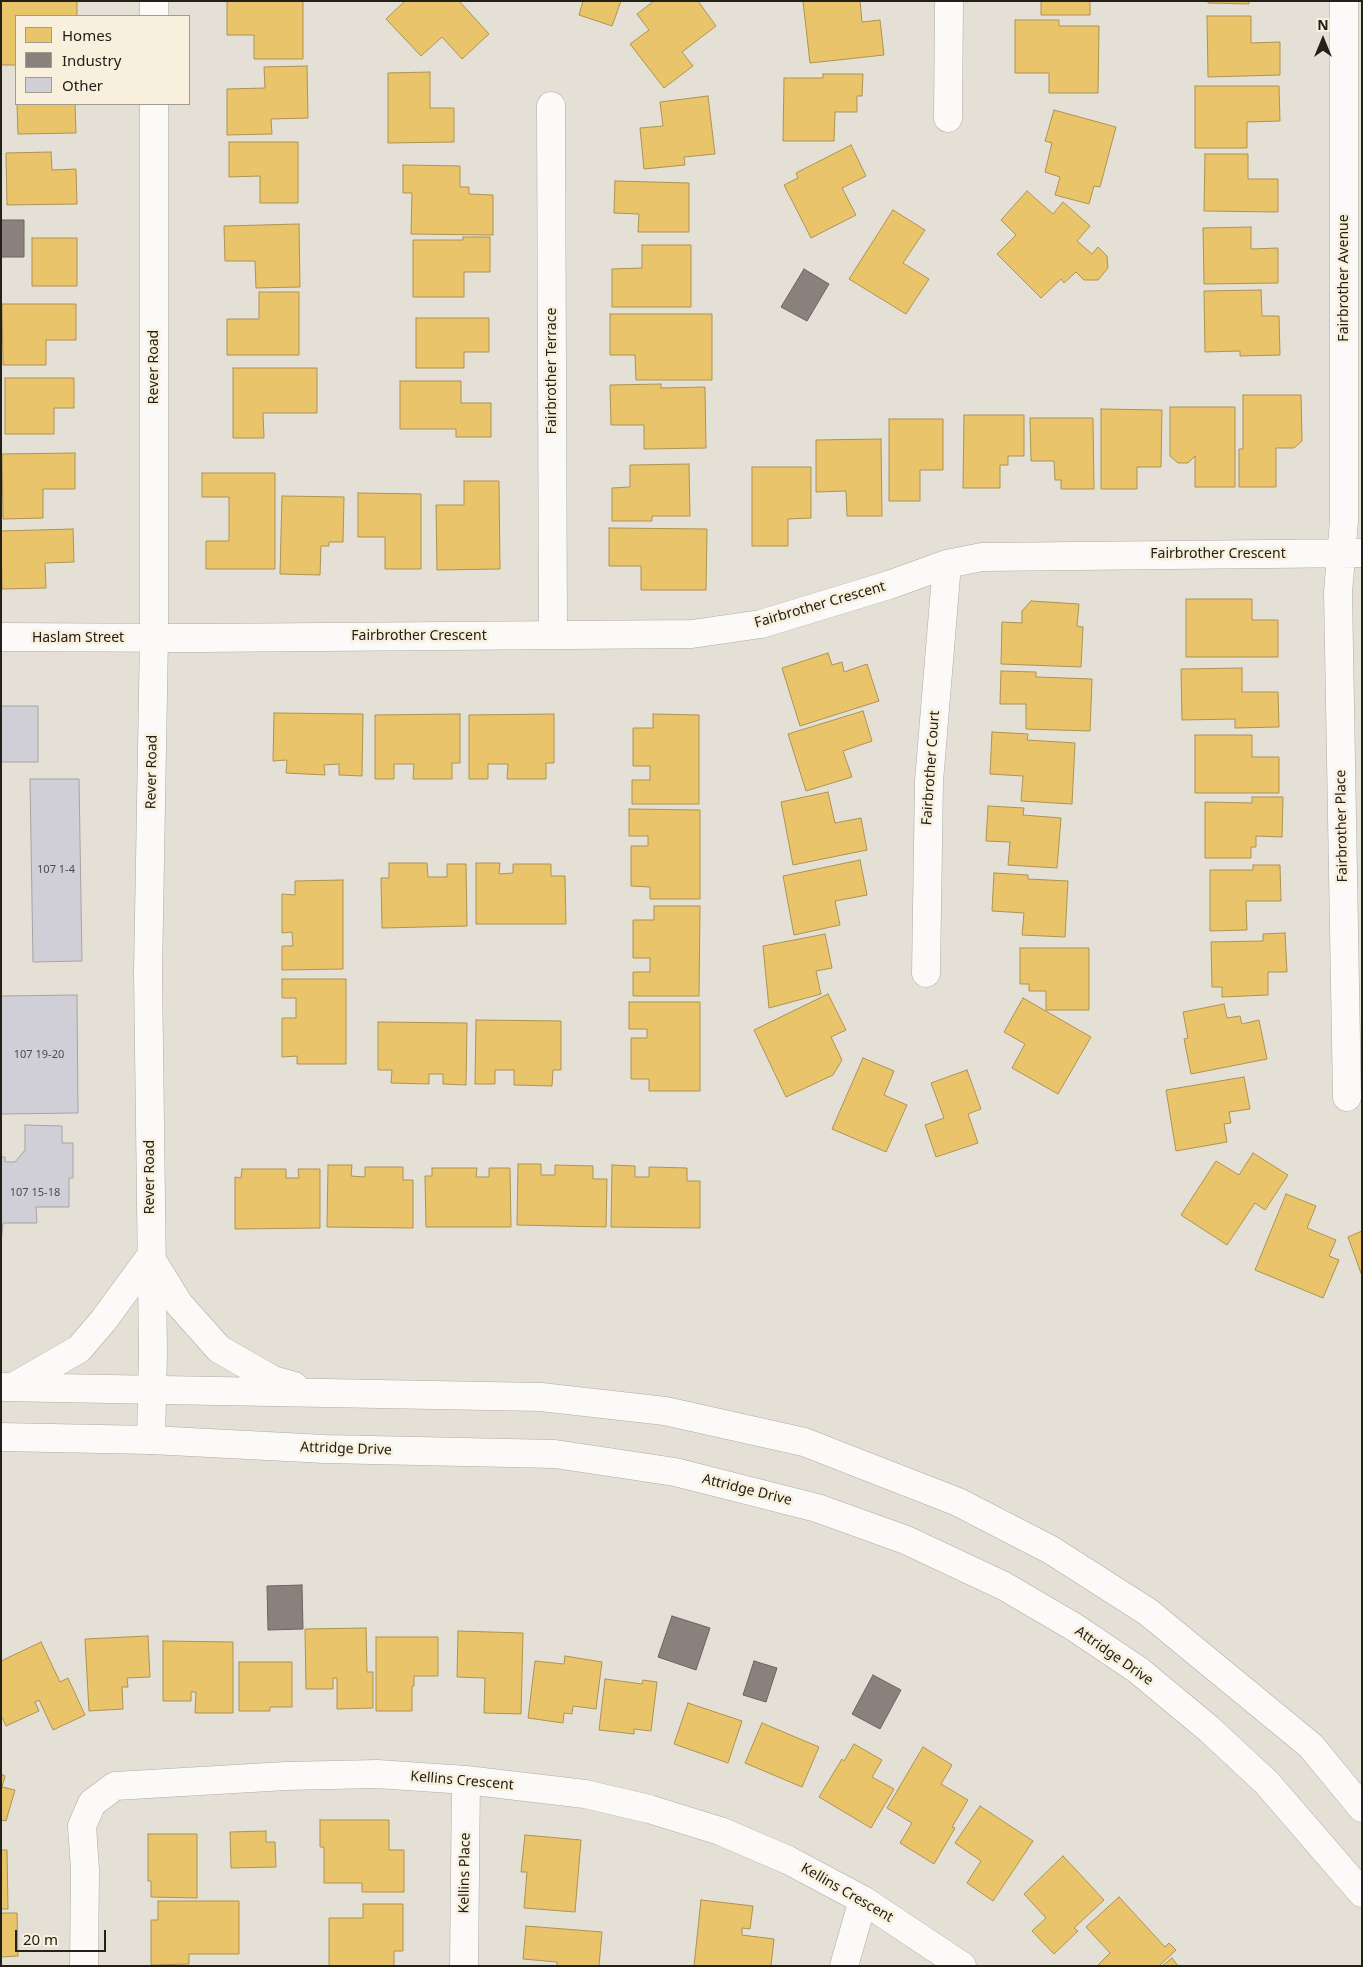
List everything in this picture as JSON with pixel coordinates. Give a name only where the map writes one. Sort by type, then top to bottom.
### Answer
[{"type":"street","points":[[154,1],[154,15]]},
{"type":"street","points":[[948,1],[948,118]]},
{"type":"street","name":"Fairbrother Avenue","points":[[1344,1],[1344,521],[1351,554]]},
{"type":"street","name":"Rever Road","points":[[151,1440],[148,972],[154,638],[154,105]]},
{"type":"street","name":"Fairbrother Terrace","points":[[551,106],[553,635]]},
{"type":"street","name":"Fairbrother Crescent","points":[[154,638],[692,634],[761,624],[889,585],[947,564],[982,557],[1351,554]]},
{"type":"street","name":"Fairbrother Place","points":[[1347,1097],[1338,592],[1351,554]]},
{"type":"street","name":"Fairbrother Court","points":[[926,973],[929,781],[947,564]]},
{"type":"street","name":"Haslam Street","points":[[1,637],[154,638]]},
{"type":"street","points":[[7,1387],[79,1349],[103,1321],[150,1257],[179,1304],[219,1349],[273,1380],[313,1391]]},
{"type":"street","points":[[7,1387],[152,1391],[313,1391],[541,1397],[665,1411],[804,1442],[958,1502],[1051,1550],[1148,1612],[1311,1746],[1362,1808]]},
{"type":"street","name":"Attridge Drive","points":[[1,1437],[151,1440],[325,1449],[555,1454],[675,1472],[817,1508],[906,1540],[1004,1586],[1074,1627],[1138,1670],[1209,1729],[1267,1783],[1362,1893]]},
{"type":"street","name":"Kellins Crescent","points":[[84,1966],[85,1870],[82,1826],[92,1803],[115,1786],[286,1776],[377,1774],[466,1780],[585,1794],[649,1809],[720,1831],[771,1853],[863,1900],[962,1966]]},
{"type":"street","name":"Kellins Place","points":[[464,1966],[466,1780]]},
{"type":"street","points":[[844,1966],[863,1900]]},
{"type":"building: Homes","points":[[1,1],[77,1],[77,15],[15,15],[15,65],[1,65]]},
{"type":"building: Homes","points":[[227,1],[303,1],[303,59],[254,59],[254,35],[227,35]]},
{"type":"building: Homes","points":[[405,1],[459,1],[489,34],[462,59],[442,37],[421,56],[386,19]]},
{"type":"building: Homes","points":[[583,1],[621,1],[612,26],[579,15]]},
{"type":"building: Homes","points":[[654,1],[698,1],[716,26],[682,52],[693,66],[664,88],[630,44],[649,30],[637,14]]},
{"type":"building: Homes","points":[[803,1],[860,1],[862,22],[880,20],[884,55],[810,63]]},
{"type":"building: Homes","points":[[1041,1],[1090,1],[1090,15],[1041,15]]},
{"type":"building: Homes","points":[[1208,1],[1249,1],[1249,4],[1208,3]]},
{"type":"building: Homes","points":[[1207,16],[1251,16],[1251,43],[1280,42],[1280,75],[1208,77]]},
{"type":"building: Homes","points":[[1015,20],[1059,20],[1059,26],[1099,26],[1098,93],[1049,93],[1049,73],[1015,73]]},
{"type":"building: Homes","points":[[307,66],[308,118],[271,119],[272,134],[227,135],[227,89],[265,88],[264,67]]},
{"type":"building: Homes","points":[[430,72],[430,108],[454,108],[454,142],[388,143],[388,73]]},
{"type":"building: Homes","points":[[823,74],[863,74],[862,96],[857,96],[857,112],[835,112],[834,141],[783,141],[784,78],[823,78]]},
{"type":"building: Homes","points":[[1195,86],[1279,86],[1280,121],[1247,122],[1247,148],[1195,148]]},
{"type":"building: Homes","points":[[708,96],[715,154],[684,157],[685,165],[644,169],[640,128],[663,126],[660,102]]},
{"type":"building: Homes","points":[[17,105],[75,105],[76,133],[18,134]]},
{"type":"building: Homes","points":[[1054,110],[1116,127],[1100,187],[1094,186],[1089,204],[1055,195],[1060,177],[1045,172],[1052,143],[1045,141]]},
{"type":"building: Homes","points":[[229,142],[298,142],[298,203],[260,203],[260,176],[229,177]]},
{"type":"building: Homes","points":[[851,145],[866,176],[842,188],[856,215],[811,238],[784,185],[798,178],[796,173]]},
{"type":"building: Homes","points":[[51,152],[52,170],[76,169],[77,204],[7,205],[6,153]]},
{"type":"building: Homes","points":[[1205,154],[1248,154],[1248,179],[1278,179],[1278,212],[1204,211]]},
{"type":"building: Homes","points":[[403,165],[460,166],[460,187],[469,187],[469,194],[493,195],[493,235],[411,234],[412,193],[403,193]]},
{"type":"building: Homes","points":[[615,181],[689,183],[689,232],[638,232],[639,214],[614,213]]},
{"type":"building: Homes","points":[[1027,191],[1053,214],[1063,202],[1090,226],[1077,241],[1092,254],[1098,247],[1107,256],[1108,268],[1098,280],[1084,280],[1076,272],[1064,283],[1061,279],[1041,298],[997,254],[1016,235],[1001,220]]},
{"type":"building: Homes","points":[[893,210],[925,230],[903,263],[929,279],[906,314],[849,279]]},
{"type":"building: Homes","points":[[299,224],[300,287],[256,288],[255,261],[225,261],[224,226]]},
{"type":"building: Homes","points":[[1251,227],[1251,249],[1278,248],[1278,283],[1204,284],[1203,228]]},
{"type":"building: Homes","points":[[463,237],[490,237],[490,272],[464,272],[464,297],[413,297],[413,240],[463,240]]},
{"type":"building: Homes","points":[[32,238],[77,238],[77,286],[32,286]]},
{"type":"building: Homes","points":[[642,245],[691,245],[691,307],[612,307],[612,269],[642,268]]},
{"type":"building: Homes","points":[[1261,290],[1262,316],[1279,316],[1280,355],[1240,356],[1240,351],[1205,352],[1204,291]]},
{"type":"building: Homes","points":[[259,292],[299,292],[299,355],[227,355],[227,319],[259,319]]},
{"type":"building: Homes","points":[[2,304],[76,304],[76,340],[46,340],[46,365],[3,365]]},
{"type":"building: Homes","points":[[610,314],[712,314],[712,380],[636,380],[635,355],[610,355]]},
{"type":"building: Homes","points":[[416,318],[489,318],[489,352],[464,352],[464,368],[416,368]]},
{"type":"building: Homes","points":[[233,368],[317,368],[317,413],[263,413],[264,438],[233,438]]},
{"type":"building: Homes","points":[[5,378],[74,378],[74,408],[54,408],[54,434],[5,434]]},
{"type":"building: Homes","points":[[400,381],[461,381],[461,403],[491,403],[491,437],[456,437],[456,429],[400,429]]},
{"type":"building: Homes","points":[[661,384],[661,388],[705,387],[706,448],[644,449],[644,425],[611,425],[610,385]]},
{"type":"building: Homes","points":[[1243,395],[1301,395],[1302,441],[1294,448],[1276,448],[1276,487],[1239,487],[1239,449],[1243,449]]},
{"type":"building: Homes","points":[[1170,407],[1235,407],[1235,487],[1195,487],[1195,456],[1188,463],[1178,463],[1170,456]]},
{"type":"building: Homes","points":[[1101,409],[1162,410],[1161,467],[1137,467],[1137,489],[1101,489]]},
{"type":"building: Homes","points":[[964,415],[1024,415],[1024,456],[1008,456],[1008,465],[1000,465],[1000,488],[963,488]]},
{"type":"building: Homes","points":[[1030,418],[1093,418],[1094,489],[1061,489],[1061,480],[1055,480],[1054,461],[1031,461]]},
{"type":"building: Homes","points":[[889,419],[943,419],[943,470],[920,470],[920,501],[889,501]]},
{"type":"building: Homes","points":[[881,439],[882,516],[847,516],[846,491],[816,492],[816,440]]},
{"type":"building: Homes","points":[[75,453],[75,489],[43,489],[43,518],[3,519],[2,454]]},
{"type":"building: Homes","points":[[689,464],[690,516],[652,516],[652,521],[612,521],[612,488],[630,487],[630,465]]},
{"type":"building: Homes","points":[[752,467],[811,467],[811,518],[788,519],[788,546],[752,546]]},
{"type":"building: Homes","points":[[202,473],[275,473],[275,569],[206,569],[206,541],[229,541],[229,497],[202,497]]},
{"type":"building: Homes","points":[[464,481],[499,481],[500,569],[437,570],[436,505],[464,505]]},
{"type":"building: Homes","points":[[358,493],[421,494],[421,569],[385,569],[385,537],[358,537]]},
{"type":"building: Homes","points":[[282,496],[344,497],[343,542],[329,542],[329,546],[321,546],[320,575],[280,574]]},
{"type":"building: Homes","points":[[609,528],[707,529],[706,590],[641,590],[641,566],[609,566]]},
{"type":"building: Homes","points":[[73,529],[74,562],[45,563],[46,588],[2,589],[1,531]]},
{"type":"building: Homes","points":[[1186,599],[1252,599],[1252,620],[1278,620],[1278,657],[1186,657]]},
{"type":"building: Homes","points":[[1031,601],[1079,604],[1077,626],[1083,627],[1081,667],[1001,664],[1002,622],[1022,623],[1022,611]]},
{"type":"building: Homes","points":[[828,653],[832,665],[842,662],[844,672],[867,664],[879,701],[800,726],[782,668]]},
{"type":"building: Homes","points":[[1242,668],[1242,692],[1278,692],[1279,727],[1235,728],[1235,719],[1182,720],[1181,669]]},
{"type":"building: Homes","points":[[1001,671],[1036,672],[1036,677],[1092,679],[1090,731],[1026,729],[1026,704],[1000,704]]},
{"type":"building: Homes","points":[[863,711],[872,741],[843,751],[852,777],[806,791],[788,734]]},
{"type":"building: Homes","points":[[274,713],[363,714],[362,776],[339,775],[339,764],[324,765],[325,775],[286,773],[287,760],[273,761]]},
{"type":"building: Homes","points":[[460,714],[460,763],[452,763],[452,779],[413,779],[414,764],[394,764],[394,779],[375,779],[375,715]]},
{"type":"building: Homes","points":[[554,714],[554,763],[546,763],[546,779],[507,779],[508,764],[488,764],[488,779],[469,779],[469,715]]},
{"type":"building: Homes","points":[[653,714],[699,715],[699,804],[632,804],[632,780],[650,780],[650,766],[633,766],[633,728],[653,728]]},
{"type":"building: Homes","points":[[992,732],[1028,734],[1027,740],[1075,743],[1072,804],[1021,801],[1023,776],[990,774]]},
{"type":"building: Homes","points":[[1195,735],[1252,735],[1252,757],[1279,757],[1279,793],[1195,793]]},
{"type":"building: Homes","points":[[828,792],[835,823],[861,818],[867,850],[793,865],[781,802]]},
{"type":"building: Homes","points":[[1252,797],[1283,797],[1282,837],[1256,836],[1256,847],[1251,847],[1251,858],[1205,858],[1205,802],[1252,803]]},
{"type":"building: Homes","points":[[988,806],[1024,808],[1023,815],[1061,818],[1057,868],[1008,865],[1010,842],[986,841]]},
{"type":"building: Homes","points":[[629,809],[700,810],[700,899],[650,899],[650,887],[631,886],[631,846],[648,846],[648,836],[629,836]]},
{"type":"building: Homes","points":[[860,860],[867,895],[835,901],[840,925],[794,935],[783,876]]},
{"type":"building: Homes","points":[[389,863],[427,863],[428,877],[447,877],[447,864],[466,864],[467,926],[382,928],[381,878],[389,878]]},
{"type":"building: Homes","points":[[476,863],[500,863],[499,874],[513,873],[513,864],[551,864],[551,876],[565,876],[566,924],[476,924]]},
{"type":"building: Homes","points":[[1253,865],[1280,865],[1281,901],[1246,901],[1247,930],[1210,931],[1210,870],[1253,870]]},
{"type":"building: Homes","points":[[994,873],[1028,875],[1028,879],[1068,881],[1065,937],[1022,935],[1024,913],[992,911]]},
{"type":"building: Homes","points":[[343,880],[343,969],[282,970],[282,946],[293,946],[292,932],[282,933],[282,894],[295,895],[295,881]]},
{"type":"building: Homes","points":[[654,906],[700,906],[699,996],[633,996],[633,972],[650,972],[650,958],[633,958],[633,920],[654,920]]},
{"type":"building: Homes","points":[[1285,933],[1287,972],[1268,972],[1268,995],[1222,997],[1222,987],[1212,987],[1211,942],[1263,941],[1263,934]]},
{"type":"building: Homes","points":[[825,934],[832,968],[816,971],[821,994],[769,1008],[763,946]]},
{"type":"building: Homes","points":[[1020,948],[1089,948],[1089,1010],[1046,1010],[1046,991],[1029,991],[1029,984],[1020,984]]},
{"type":"building: Homes","points":[[282,979],[346,979],[346,1064],[297,1064],[297,1056],[282,1057],[282,1018],[296,1018],[296,998],[282,998]]},
{"type":"building: Homes","points":[[828,994],[846,1030],[831,1037],[842,1060],[833,1075],[786,1097],[754,1030]]},
{"type":"building: Homes","points":[[1023,998],[1091,1037],[1058,1094],[1012,1068],[1025,1044],[1004,1032]]},
{"type":"building: Homes","points":[[629,1002],[700,1002],[700,1091],[649,1091],[649,1079],[631,1079],[631,1038],[647,1038],[647,1029],[629,1029]]},
{"type":"building: Homes","points":[[1224,1004],[1227,1018],[1240,1016],[1242,1024],[1259,1020],[1267,1059],[1191,1074],[1184,1039],[1188,1038],[1183,1012]]},
{"type":"building: Homes","points":[[476,1020],[561,1021],[561,1070],[553,1070],[552,1086],[514,1085],[514,1070],[495,1070],[495,1084],[475,1084]]},
{"type":"building: Homes","points":[[378,1022],[467,1023],[466,1085],[443,1084],[443,1074],[429,1074],[429,1084],[391,1083],[392,1070],[378,1070]]},
{"type":"building: Homes","points":[[863,1058],[894,1071],[884,1095],[907,1105],[886,1152],[832,1129]]},
{"type":"building: Homes","points":[[967,1070],[981,1109],[968,1114],[978,1143],[936,1157],[925,1125],[944,1118],[931,1083]]},
{"type":"building: Homes","points":[[1244,1077],[1250,1109],[1229,1112],[1231,1123],[1224,1124],[1227,1142],[1176,1151],[1166,1090]]},
{"type":"building: Homes","points":[[1253,1153],[1288,1175],[1265,1210],[1255,1203],[1227,1245],[1181,1215],[1216,1161],[1239,1175]]},
{"type":"building: Homes","points":[[518,1164],[541,1164],[541,1175],[555,1175],[555,1165],[593,1166],[593,1179],[607,1179],[606,1227],[517,1225]]},
{"type":"building: Homes","points":[[328,1165],[352,1165],[351,1176],[365,1177],[365,1167],[403,1167],[403,1180],[413,1180],[413,1228],[327,1227]]},
{"type":"building: Homes","points":[[612,1165],[635,1166],[635,1177],[649,1177],[649,1167],[687,1168],[687,1181],[700,1181],[700,1228],[611,1227]]},
{"type":"building: Homes","points":[[432,1168],[477,1168],[476,1177],[489,1177],[489,1168],[510,1168],[511,1227],[426,1227],[425,1176],[432,1176]]},
{"type":"building: Homes","points":[[242,1169],[286,1169],[286,1178],[299,1178],[298,1169],[320,1169],[320,1228],[235,1229],[235,1177],[241,1178]]},
{"type":"building: Homes","points":[[1286,1194],[1316,1206],[1307,1228],[1336,1240],[1329,1256],[1339,1260],[1323,1298],[1255,1270]]},
{"type":"building: Homes","points":[[1362,1231],[1362,1276],[1348,1237]]},
{"type":"building: Homes","points":[[366,1628],[367,1672],[373,1672],[373,1708],[337,1709],[337,1678],[333,1678],[333,1689],[306,1689],[305,1629]]},
{"type":"building: Homes","points":[[458,1631],[523,1633],[521,1714],[484,1713],[485,1678],[457,1677]]},
{"type":"building: Homes","points":[[148,1636],[150,1677],[127,1678],[128,1687],[122,1687],[123,1709],[89,1711],[85,1639]]},
{"type":"building: Homes","points":[[376,1637],[438,1637],[438,1676],[414,1676],[412,1711],[376,1711]]},
{"type":"building: Homes","points":[[163,1641],[233,1642],[233,1713],[195,1713],[196,1692],[191,1692],[191,1701],[163,1701]]},
{"type":"building: Homes","points":[[41,1642],[60,1682],[68,1678],[85,1715],[53,1730],[39,1700],[35,1702],[39,1711],[6,1726],[1,1715],[1,1661]]},
{"type":"building: Homes","points":[[565,1656],[602,1662],[596,1709],[573,1706],[572,1714],[564,1713],[563,1723],[528,1718],[535,1661],[564,1664]]},
{"type":"building: Homes","points":[[239,1662],[292,1662],[292,1707],[270,1707],[270,1711],[239,1711]]},
{"type":"building: Homes","points":[[605,1679],[642,1684],[643,1680],[657,1682],[651,1731],[634,1729],[634,1734],[599,1730]]},
{"type":"building: Homes","points":[[688,1703],[742,1721],[728,1763],[674,1744]]},
{"type":"building: Homes","points":[[762,1723],[819,1747],[802,1787],[745,1763]]},
{"type":"building: Homes","points":[[854,1744],[882,1760],[872,1777],[894,1789],[871,1828],[819,1797],[842,1759],[844,1761]]},
{"type":"building: Homes","points":[[923,1747],[952,1765],[941,1784],[968,1800],[952,1827],[955,1828],[934,1864],[900,1843],[912,1823],[887,1808]]},
{"type":"building: Homes","points":[[1,1774],[5,1776],[2,1787],[15,1790],[6,1821],[1,1820]]},
{"type":"building: Homes","points":[[980,1806],[1033,1841],[993,1901],[967,1883],[981,1861],[955,1843]]},
{"type":"building: Homes","points":[[320,1820],[389,1820],[389,1850],[404,1850],[404,1892],[362,1892],[362,1883],[324,1883],[324,1847],[320,1847]]},
{"type":"building: Homes","points":[[266,1831],[266,1842],[275,1842],[276,1867],[231,1868],[230,1832]]},
{"type":"building: Homes","points":[[148,1834],[197,1834],[197,1898],[151,1897],[151,1881],[148,1881]]},
{"type":"building: Homes","points":[[525,1835],[581,1840],[575,1912],[524,1908],[527,1872],[521,1872]]},
{"type":"building: Homes","points":[[1,1850],[7,1850],[8,1909],[1,1909]]},
{"type":"building: Homes","points":[[1063,1856],[1104,1900],[1074,1928],[1078,1931],[1054,1954],[1032,1931],[1046,1918],[1024,1894]]},
{"type":"building: Homes","points":[[1119,1897],[1165,1947],[1169,1943],[1176,1950],[1159,1966],[1097,1966],[1110,1953],[1086,1927]]},
{"type":"building: Homes","points":[[701,1900],[753,1906],[750,1929],[742,1928],[742,1935],[774,1939],[771,1966],[694,1966]]},
{"type":"building: Homes","points":[[158,1901],[239,1901],[239,1954],[189,1954],[189,1964],[151,1965],[151,1920],[158,1920]]},
{"type":"building: Homes","points":[[363,1904],[403,1904],[403,1951],[394,1951],[394,1966],[329,1966],[329,1918],[363,1918]]},
{"type":"building: Homes","points":[[1,1913],[17,1913],[18,1956],[1,1957]]},
{"type":"building: Homes","points":[[526,1926],[602,1932],[599,1966],[557,1966],[557,1962],[523,1959]]},
{"type":"building: Homes","points":[[1172,1958],[1178,1966],[1162,1966]]},
{"type":"building: Industry","points":[[1,220],[24,220],[24,257],[1,257]]},
{"type":"building: Industry","points":[[804,269],[829,284],[807,321],[781,307]]},
{"type":"building: Industry","points":[[302,1585],[303,1629],[268,1630],[267,1586]]},
{"type":"building: Industry","points":[[672,1616],[710,1628],[696,1670],[658,1657]]},
{"type":"building: Industry","points":[[754,1661],[777,1668],[766,1702],[743,1695]]},
{"type":"building: Industry","points":[[873,1675],[901,1690],[880,1729],[852,1714]]},
{"type":"building: Other","points":[[1,706],[38,706],[38,762],[1,762]]},
{"type":"building: Other","points":[[30,779],[79,779],[82,961],[33,962]]},
{"type":"building: Other","points":[[77,995],[78,1113],[1,1114],[1,996]]},
{"type":"building: Other","points":[[25,1125],[62,1126],[62,1143],[73,1143],[73,1178],[69,1178],[69,1207],[36,1207],[37,1223],[3,1223],[1,1244],[1,1157],[5,1157],[5,1162],[15,1162],[25,1150]]}]
